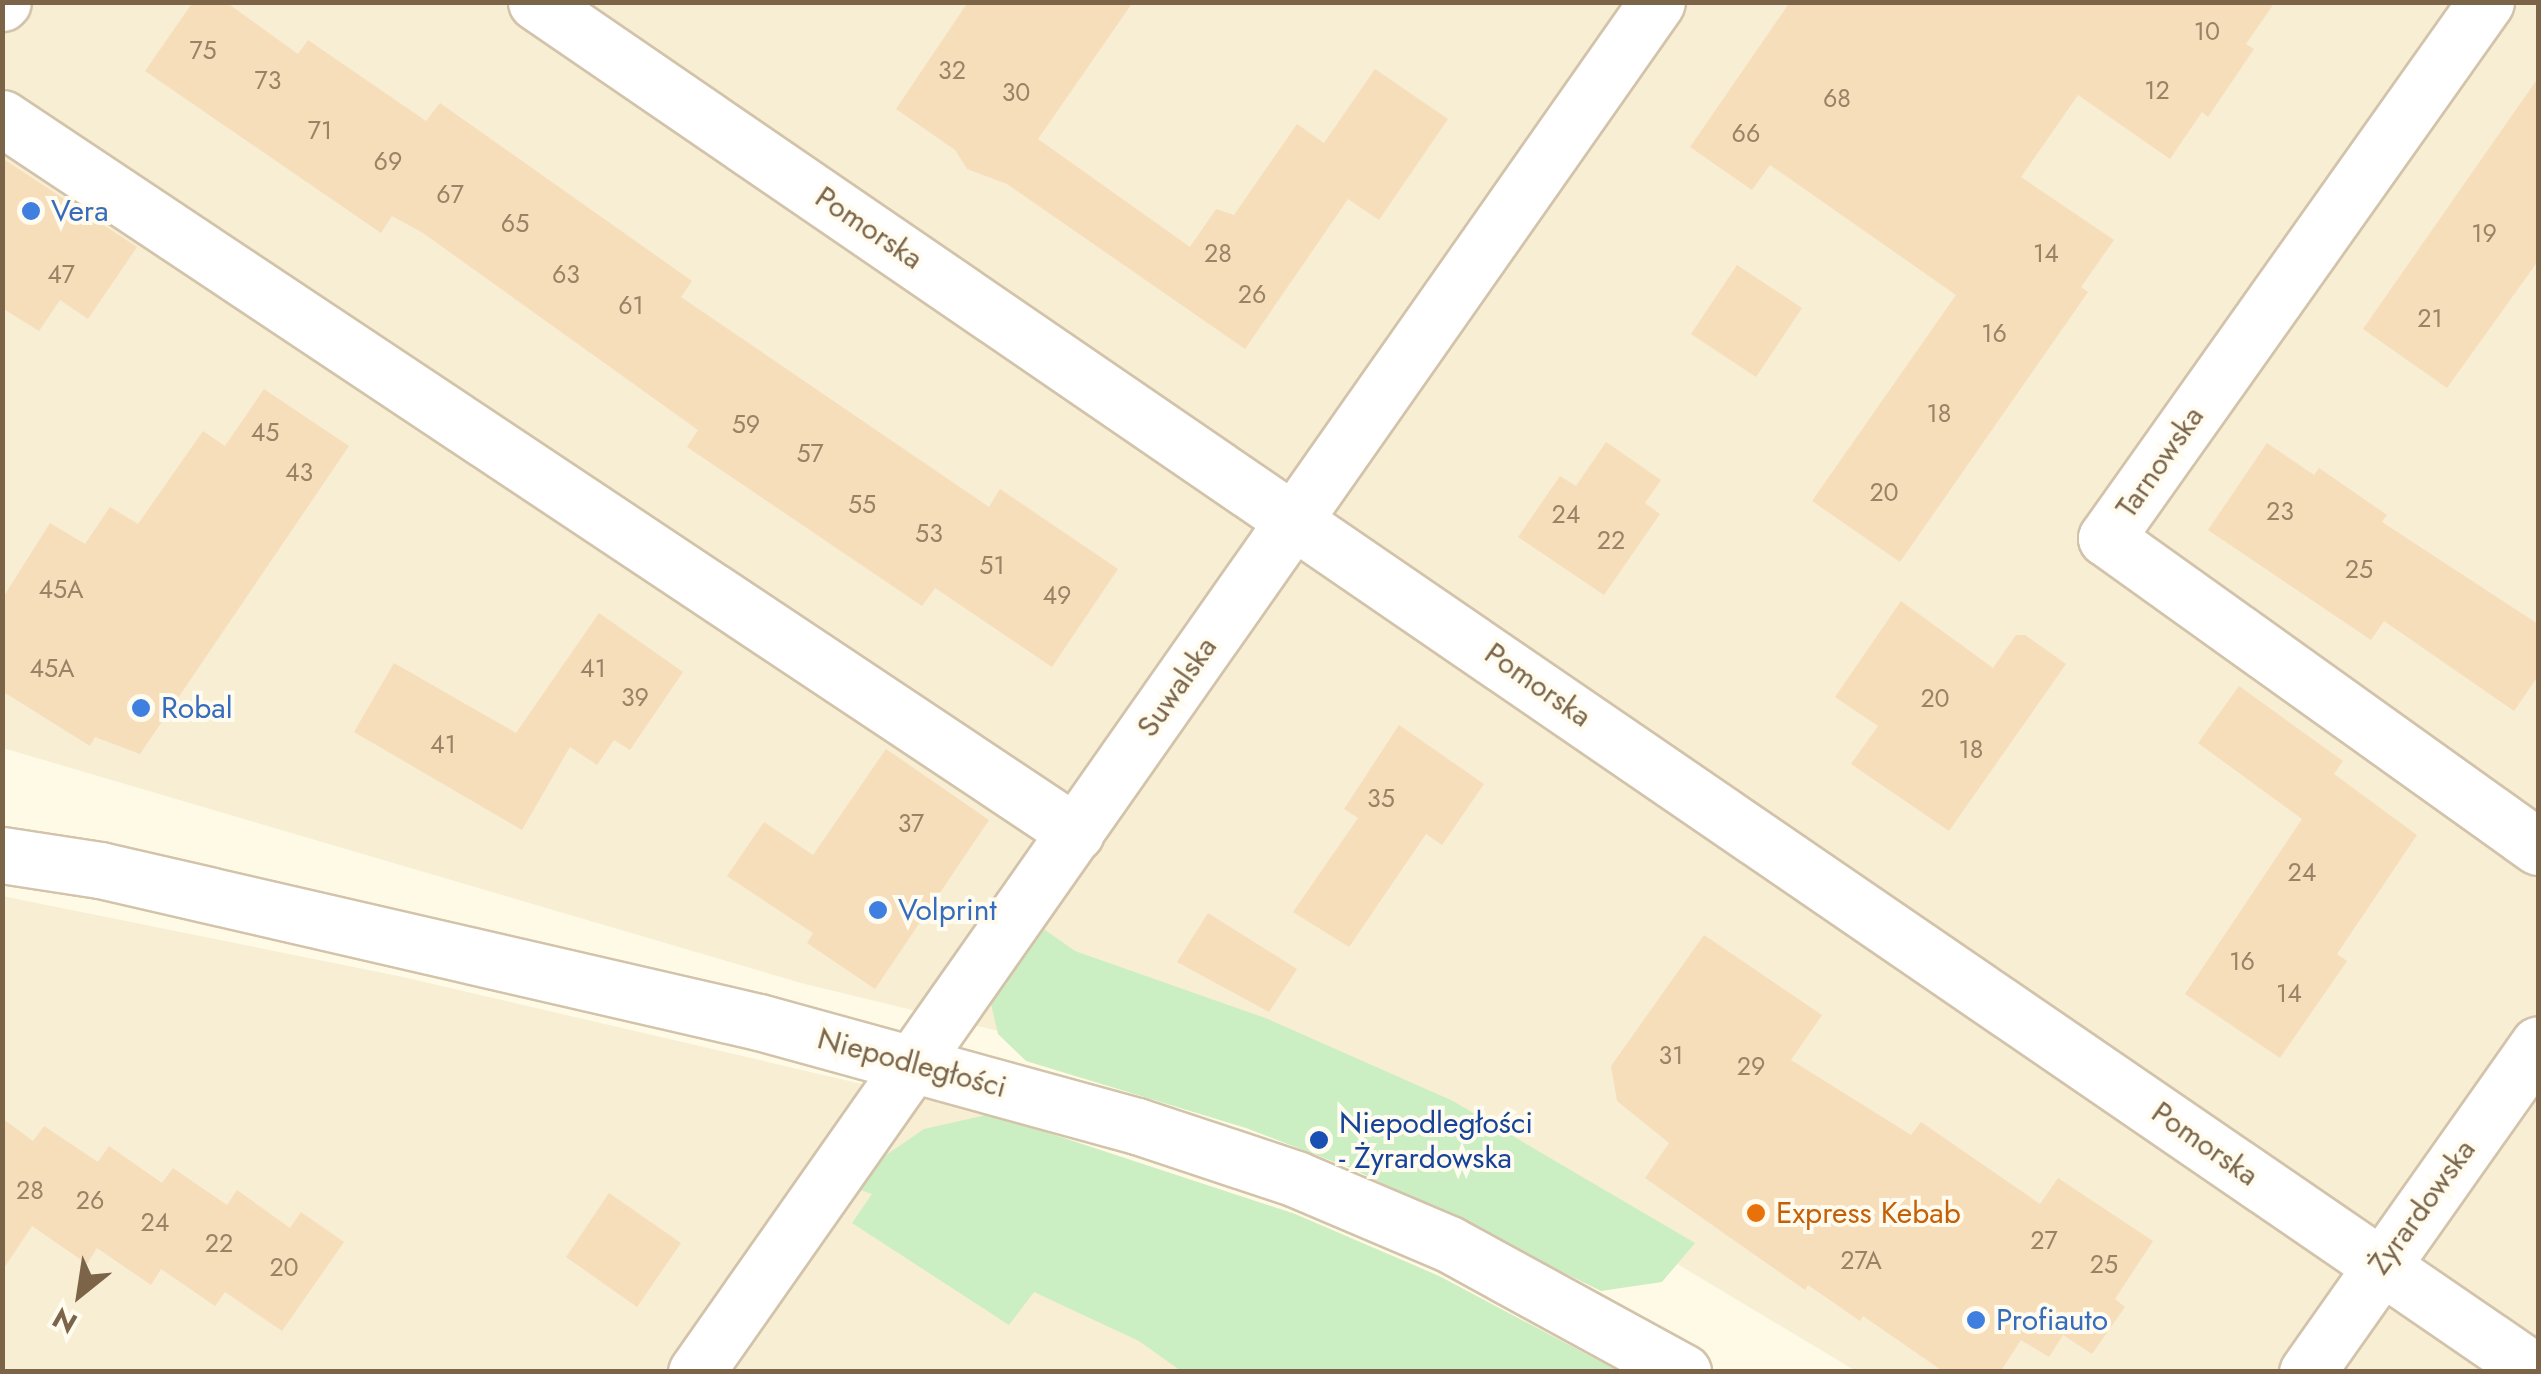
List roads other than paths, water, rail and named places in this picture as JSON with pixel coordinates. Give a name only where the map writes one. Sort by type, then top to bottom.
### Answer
[{"type":"street","name":"Pomorska","points":[[536,2],[1295,518],[2536,1372]]},
{"type":"street","name":"Suwalska","points":[[696,1372],[1657,2]]},
{"type":"street","name":"Tarnowska","points":[[2486,2],[2106,538],[2538,847]]},
{"type":"street","points":[[2,118],[1076,834]]},
{"type":"street","name":"Niepodległości","points":[[2,836],[100,870]]},
{"type":"street","name":"Niepodległości","points":[[2,855],[100,870],[915,1063],[1296,1178],[1449,1244],[1683,1372]]},
{"type":"street","name":"Żyrardowska","points":[[2307,1372],[2538,1044]]},
{"type":"place","name":"Vera","points":[[31,211]]},
{"type":"place","name":"Robal","points":[[141,708]]},
{"type":"place","name":"Volprint","points":[[878,910]]},
{"type":"place","name":"Niepodległości - Żyrardowska","points":[[1319,1140]]},
{"type":"place","name":"Express Kebab","points":[[1756,1213]]},
{"type":"place","name":"Profiauto","points":[[1976,1320]]}]
